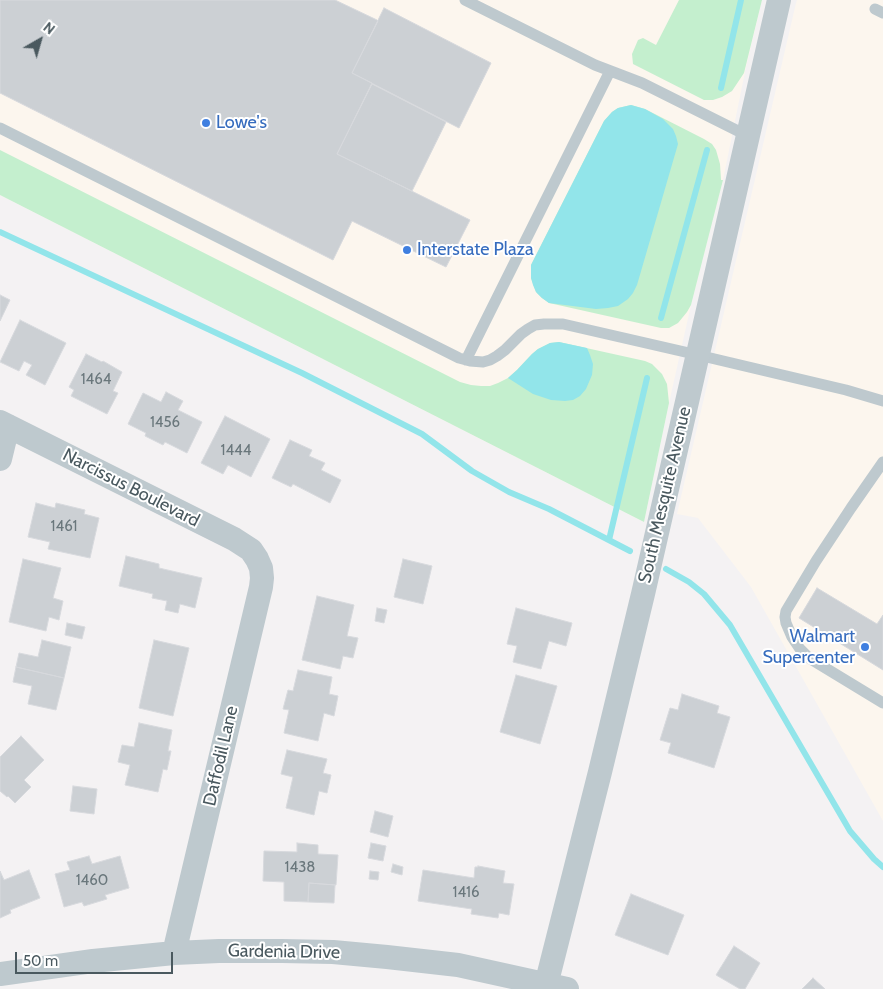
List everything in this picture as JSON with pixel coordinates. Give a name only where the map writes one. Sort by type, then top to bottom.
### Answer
[{"type":"street","name":"South Mesquite Avenue","points":[[553,987],[779,0]]},
{"type":"street","points":[[0,459],[4,424]]},
{"type":"street","name":"Narcissus Boulevard","points":[[4,424],[234,539],[251,550],[257,559]]},
{"type":"street","name":"Daffodil Lane","points":[[174,953],[261,588],[261,568],[257,559]]},
{"type":"street","name":"Gardenia Drive","points":[[0,974],[94,961],[174,953],[219,951],[333,952],[458,965],[553,987]]},
{"type":"lane","points":[[465,0],[595,65],[642,83],[748,136]]},
{"type":"lane","points":[[466,360],[610,71]]},
{"type":"lane","points":[[0,128],[459,358],[483,362],[497,356],[535,325],[563,324],[698,354],[846,390],[883,401]]},
{"type":"lane","points":[[883,462],[816,561],[786,611],[785,617],[792,637],[809,658],[883,702]]},
{"type":"shaded area","name":"Interstate Plaza","points":[[0,0],[762,0],[723,180],[691,305],[644,522],[0,195]]},
{"type":"shaded area","points":[[797,0],[883,0],[883,821],[751,587],[698,518],[677,514]]},
{"type":"green space","points":[[679,0],[762,0],[744,73],[732,91],[722,97],[704,100],[633,64],[632,54],[638,40],[643,38],[656,45]]},
{"type":"green space","points":[[631,105],[645,109],[712,144],[716,150],[720,164],[721,180],[723,180],[691,305],[678,323],[669,328],[661,328],[549,303],[536,292],[531,278],[531,265],[604,121],[618,108]]},
{"type":"green space","points":[[0,150],[460,382],[481,386],[490,386],[498,383],[508,378],[538,349],[550,343],[559,342],[652,364],[662,374],[667,384],[669,403],[644,522],[0,195]]},
{"type":"water","points":[[631,105],[645,109],[663,119],[673,129],[678,144],[637,285],[628,299],[618,306],[596,309],[549,303],[536,292],[531,278],[531,265],[604,121],[618,108]]},
{"type":"water","points":[[559,342],[587,348],[590,355],[593,364],[592,375],[586,389],[580,396],[573,400],[551,400],[533,394],[508,378],[538,349],[550,343]]},
{"type":"building","name":"Lowe's","points":[[0,0],[335,0],[377,20],[352,73],[372,83],[337,154],[470,220],[446,267],[352,221],[333,260],[0,93]]},
{"type":"building","points":[[384,8],[491,63],[459,128],[352,73]]},
{"type":"building","points":[[372,84],[446,122],[412,191],[337,154]]},
{"type":"building","points":[[0,295],[10,300],[0,321]]},
{"type":"building","points":[[20,320],[66,343],[45,385],[26,375],[32,365],[24,361],[19,371],[0,362]]},
{"type":"building","points":[[86,354],[122,372],[113,391],[118,393],[107,414],[71,396],[74,390],[69,387]]},
{"type":"building","points":[[166,392],[183,401],[178,410],[202,422],[187,453],[165,442],[163,445],[145,436],[146,433],[128,424],[143,393],[161,402]]},
{"type":"building","points":[[225,416],[270,439],[251,477],[228,465],[223,474],[201,463]]},
{"type":"building","points":[[290,440],[312,450],[309,456],[325,463],[321,470],[341,480],[330,503],[293,484],[291,487],[272,478]]},
{"type":"building","points":[[36,503],[55,508],[56,503],[85,510],[84,514],[99,518],[90,558],[48,549],[50,542],[28,537]]},
{"type":"building","points":[[126,556],[159,564],[159,568],[202,578],[195,608],[180,604],[178,613],[165,610],[167,601],[152,598],[153,594],[119,586]]},
{"type":"building","points":[[23,559],[61,568],[53,598],[63,601],[59,620],[49,617],[46,631],[9,622]]},
{"type":"building","points":[[403,559],[432,566],[423,604],[394,597]]},
{"type":"building","name":"Walmart Supercenter","points":[[817,588],[877,624],[883,615],[883,670],[799,618]]},
{"type":"building","points":[[317,596],[354,605],[347,636],[358,638],[353,658],[343,656],[340,669],[302,660]]},
{"type":"building","points":[[377,608],[387,610],[384,623],[375,621]]},
{"type":"building","points":[[516,608],[572,623],[566,646],[549,641],[541,669],[513,662],[517,646],[507,644]]},
{"type":"building","points":[[67,623],[85,627],[82,639],[65,635]]},
{"type":"building","points":[[42,640],[71,647],[64,678],[16,667],[19,653],[38,657]]},
{"type":"building","points":[[154,640],[189,648],[173,716],[139,708]]},
{"type":"building","points":[[16,667],[64,678],[56,710],[28,704],[32,686],[13,682]]},
{"type":"building","points":[[298,670],[332,677],[329,694],[338,696],[334,716],[324,713],[318,741],[284,733],[289,710],[283,709],[288,690],[293,691]]},
{"type":"building","points":[[516,675],[557,686],[540,744],[500,732]]},
{"type":"building","points":[[682,694],[719,706],[717,713],[730,717],[714,768],[668,753],[671,743],[660,740],[670,708],[678,710]]},
{"type":"building","points":[[139,723],[172,730],[168,751],[171,751],[167,770],[163,769],[158,792],[125,785],[130,765],[118,762],[122,745],[134,747]]},
{"type":"building","points":[[21,736],[44,760],[24,780],[31,787],[15,803],[0,791],[0,757]]},
{"type":"building","points":[[287,750],[327,759],[323,773],[331,775],[327,793],[319,791],[314,815],[286,808],[293,777],[281,774]]},
{"type":"building","points":[[73,786],[97,789],[94,814],[70,811]]},
{"type":"building","points":[[375,811],[393,816],[388,837],[370,832]]},
{"type":"building","points":[[297,843],[318,845],[318,854],[338,855],[336,885],[309,883],[308,902],[284,901],[284,882],[263,881],[264,851],[297,852]]},
{"type":"building","points":[[371,843],[386,846],[383,861],[368,858]]},
{"type":"building","points":[[89,856],[92,864],[120,856],[129,888],[105,895],[107,899],[84,906],[82,902],[64,907],[55,874],[70,870],[67,862]]},
{"type":"building","points":[[393,864],[403,867],[402,875],[391,872]]},
{"type":"building","points":[[475,867],[505,871],[503,883],[514,884],[509,915],[499,913],[498,918],[471,914],[472,909],[418,901],[423,870],[474,878]]},
{"type":"building","points":[[29,870],[40,898],[10,910],[11,913],[0,918],[0,871],[4,880]]},
{"type":"building","points":[[370,871],[379,872],[378,880],[369,879]]},
{"type":"building","points":[[309,883],[335,885],[334,903],[308,902]]},
{"type":"building","points":[[631,894],[684,915],[668,955],[615,935]]},
{"type":"building","points":[[734,946],[760,963],[745,989],[740,989],[716,975]]},
{"type":"building","points":[[813,978],[825,989],[802,989]]},
{"type":"waterway","points":[[721,88],[741,0]]},
{"type":"waterway","points":[[661,318],[707,150]]},
{"type":"waterway","points":[[0,232],[302,373],[422,434],[472,471],[509,492],[549,509],[630,551]]},
{"type":"waterway","points":[[609,540],[647,378]]},
{"type":"waterway","points":[[666,569],[689,582],[704,594],[730,625],[850,831],[883,867]]},
{"type":"place","name":"Lowe's","points":[[206,123]]},
{"type":"place","name":"Interstate Plaza","points":[[407,250]]},
{"type":"place","name":"Walmart Supercenter","points":[[865,647]]}]
